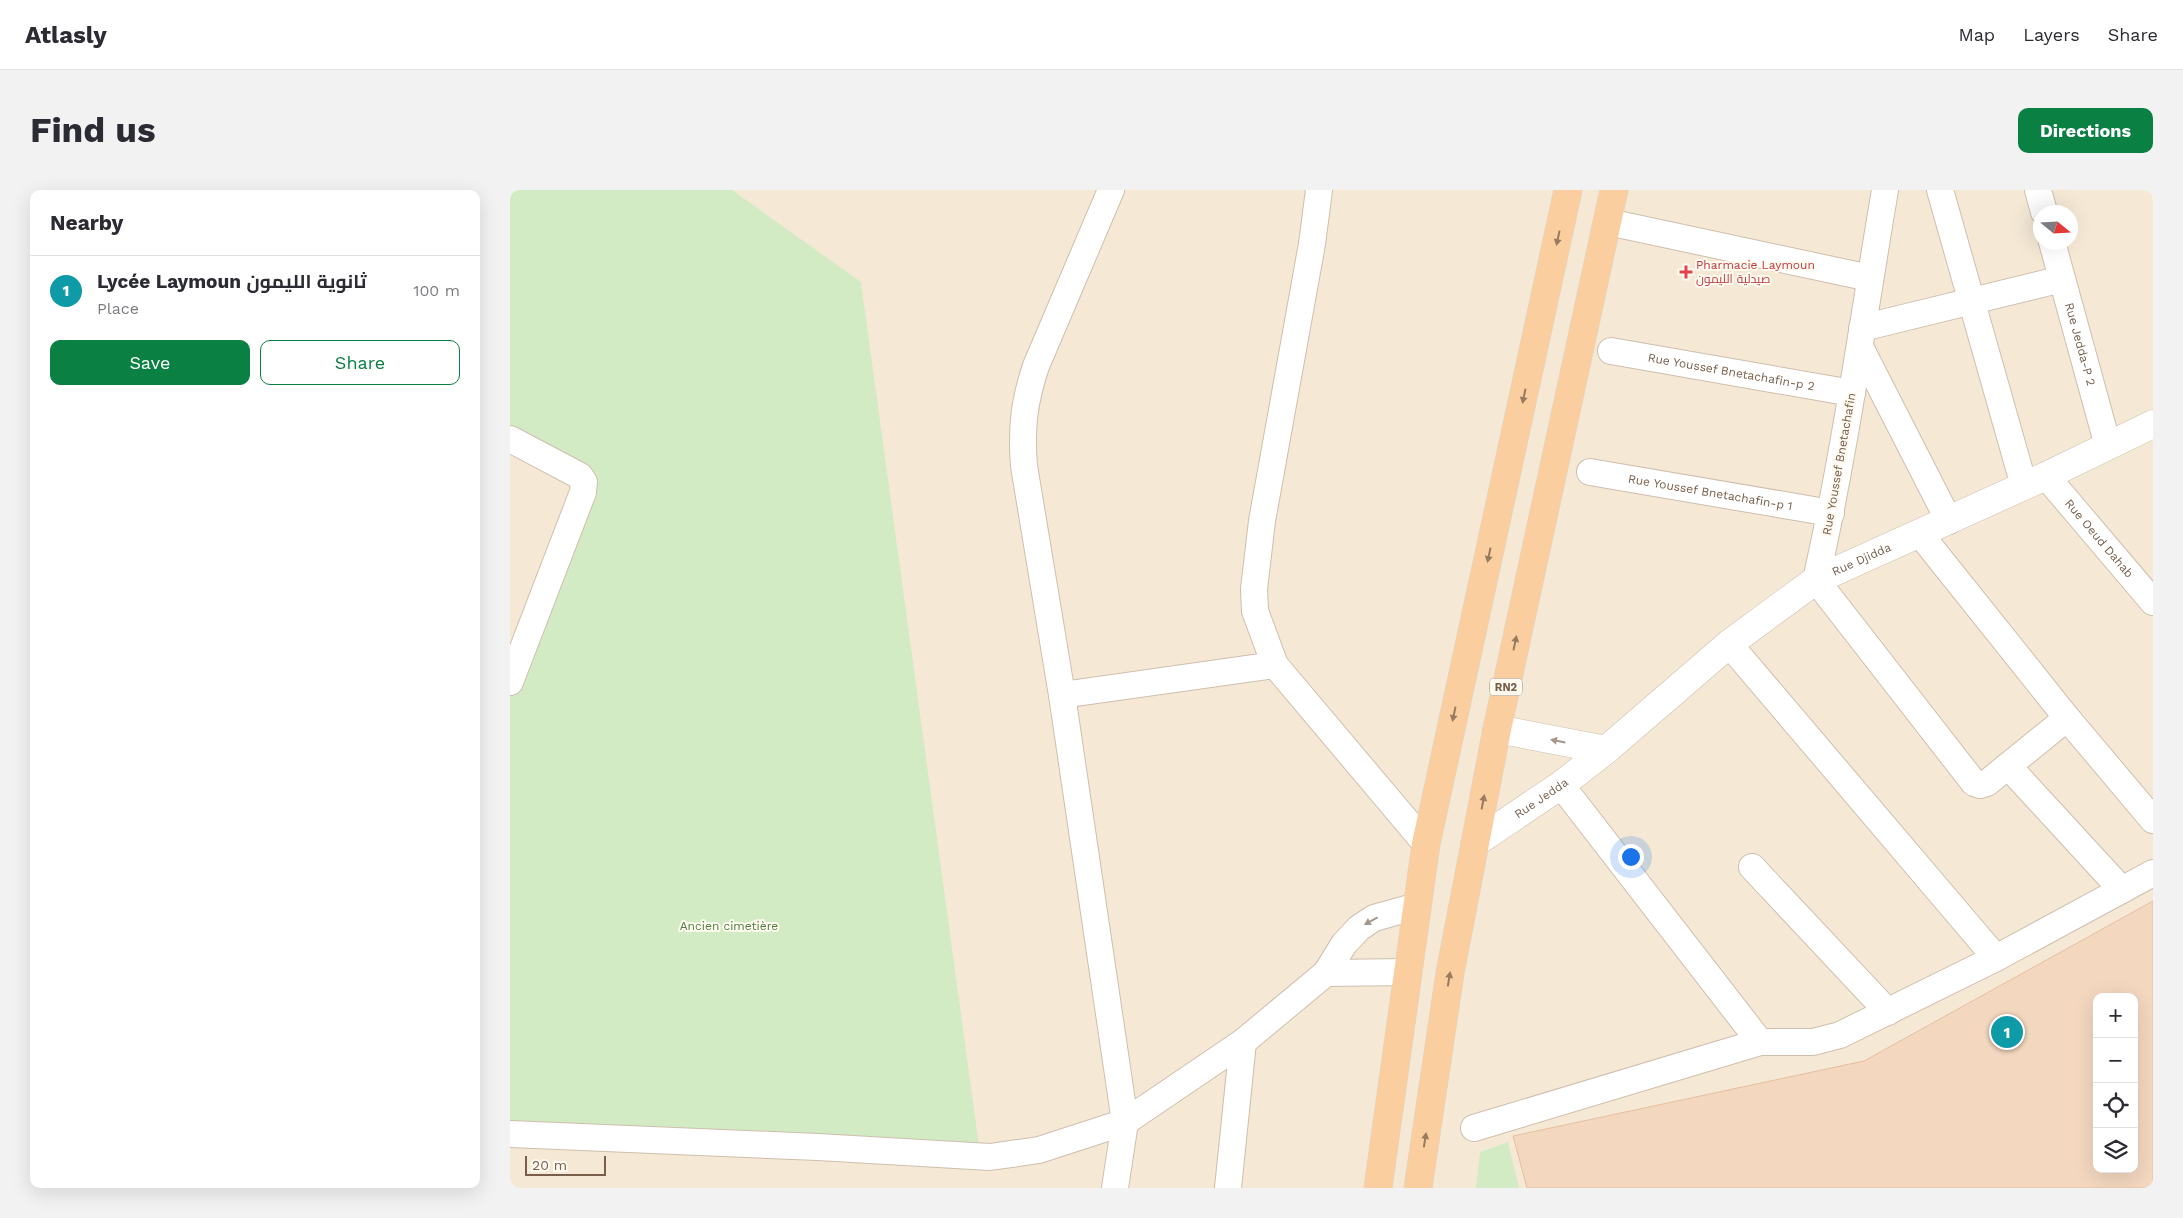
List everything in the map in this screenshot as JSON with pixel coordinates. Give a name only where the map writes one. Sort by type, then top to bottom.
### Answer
[{"type":"highway","points":[[1378,1188],[1426,844],[1568,190]]},
{"type":"highway","name":"RN2","points":[[1418,1188],[1450,973],[1497,729],[1614,190]]},
{"type":"street","points":[[1110,190],[1036,366],[1027,392],[1022,435],[1024,466],[1062,695],[1125,1122],[1114,1188]]},
{"type":"street","points":[[1319,190],[1312,244],[1262,521],[1254,589],[1255,610],[1275,665],[1426,844]]},
{"type":"street","name":"Rue Youssef Bnetachafin","points":[[1816,580],[1831,513],[1885,190]]},
{"type":"street","points":[[1940,190],[1971,302],[2035,481]]},
{"type":"street","points":[[2038,190],[2042,205]]},
{"type":"street","points":[[1608,222],[1870,278]]},
{"type":"street","name":"Rue Jedda-P 2","points":[[2054,250],[2108,446]]},
{"type":"street","points":[[1949,521],[1861,338],[1971,302],[2062,279]]},
{"type":"street","name":"Rue Youssef Bnetachafin-p 2","points":[[1611,351],[1852,393]]},
{"type":"street","name":"Rue Djidda","points":[[1606,750],[1729,644],[1816,580],[1949,521],[2153,424]]},
{"type":"street","points":[[510,438],[580,476],[584,482],[579,501],[510,682]]},
{"type":"street","name":"Rue Youssef Bnetachafin-p 1","points":[[1590,472],[1831,513]]},
{"type":"street","name":"Rue Oeud Dahab","points":[[2035,481],[2153,602]]},
{"type":"street","points":[[1920,534],[2067,718],[2153,820]]},
{"type":"street","points":[[1816,580],[1974,783],[1980,785],[1987,783],[2067,718]]},
{"type":"street","points":[[1729,644],[1996,958]]},
{"type":"street","points":[[1062,695],[1275,665]]},
{"type":"street","points":[[1497,729],[1606,750]]},
{"type":"street","name":"Rue Jedda","points":[[1475,843],[1560,786],[1606,750]]},
{"type":"street","points":[[2008,766],[2122,890]]},
{"type":"street","points":[[1560,786],[1760,1042]]},
{"type":"street","points":[[1752,867],[1888,1012]]},
{"type":"street","points":[[1474,1128],[1760,1042],[1813,1042],[1840,1036],[1996,958],[2153,873]]},
{"type":"street","points":[[510,1134],[818,1147],[990,1158],[1039,1150],[1125,1122],[1243,1042],[1326,973],[1344,944],[1359,928],[1374,918],[1417,906]]},
{"type":"street","points":[[1326,973],[1408,972]]},
{"type":"street","points":[[1228,1188],[1243,1042]]},
{"type":"shaded area","points":[[510,190],[2153,190],[2153,1188],[510,1188]]},
{"type":"green space","name":"Ancien cimetière","points":[[510,190],[732,190],[861,282],[982,1168],[510,1127],[510,676],[587,488],[510,442]]},
{"type":"green space","points":[[1508,1142],[1519,1188],[1476,1188],[1480,1152]]},
{"type":"building","points":[[2153,901],[2153,1188],[1527,1188],[1513,1136],[1864,1061]]},
{"type":"place","name":"Pharmacie Laymoun صيدلية الليمون","points":[[1686,272]]},
{"type":"place","name":"Lycée Laymoun ثانوية الليمون","points":[[2007,1032]]}]
